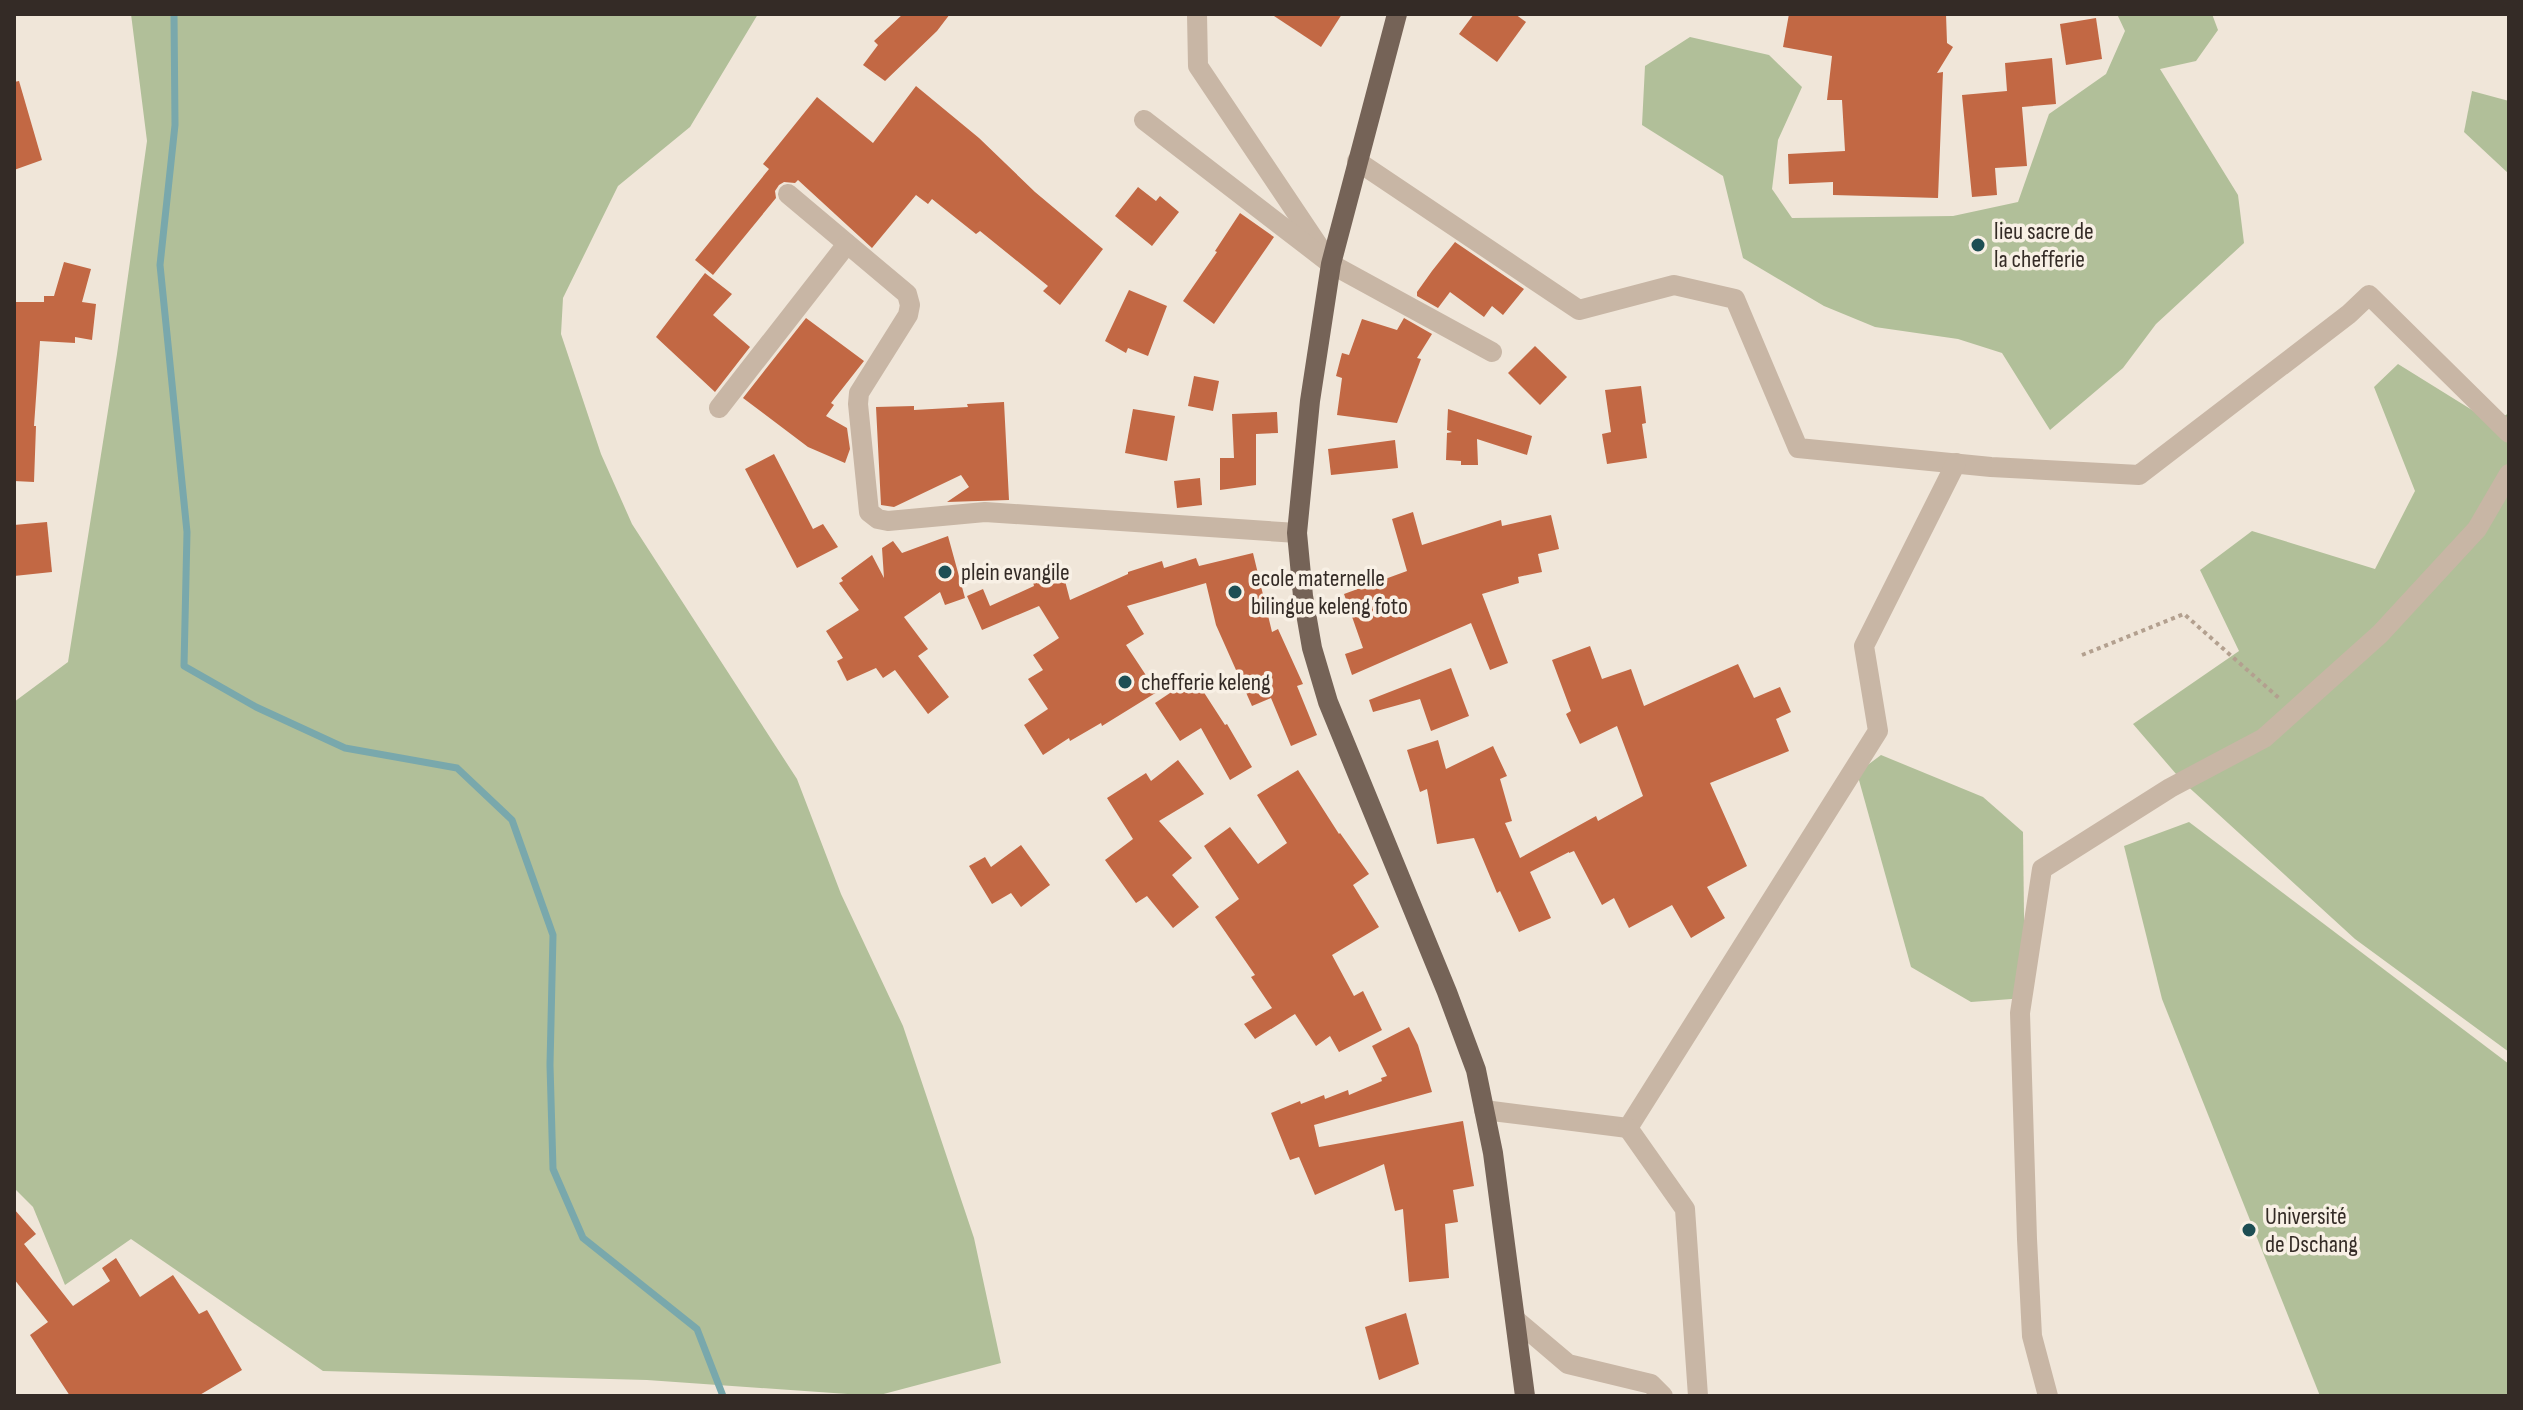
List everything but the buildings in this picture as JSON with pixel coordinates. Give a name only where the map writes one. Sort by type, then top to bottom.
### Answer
[{"type":"main road","points":[[1397,14],[1331,264],[1310,401],[1297,533],[1312,648],[1328,702],[1476,1070],[1493,1153],[1525,1396]]},
{"type":"street","points":[[1197,14],[1198,66],[1331,264]]},
{"type":"street","points":[[1144,120],[1331,264],[1492,352]]},
{"type":"street","points":[[1357,161],[1579,310],[1674,285],[1735,299],[1798,448],[1956,463],[2139,475],[2349,314],[2369,295],[2509,433]]},
{"type":"street","points":[[788,194],[907,294],[910,305],[908,315],[859,393],[869,512],[878,519],[888,521],[985,512],[1297,533]]},
{"type":"street","points":[[719,408],[847,244]]},
{"type":"street","points":[[1628,1128],[1878,731],[1864,646],[1956,463]]},
{"type":"street","points":[[2048,1396],[2032,1336],[2020,1013],[2042,869],[2170,788],[2264,738],[2380,634],[2477,529],[2509,474]]},
{"type":"street","points":[[1484,1110],[1628,1128],[1685,1209],[1698,1396]]},
{"type":"street","points":[[1516,1320],[1568,1364],[1651,1384],[1663,1396]]},
{"type":"path","points":[[2082,655],[2184,614],[2294,712]]},
{"type":"green space","points":[[131,14],[758,14],[690,127],[618,186],[563,298],[561,334],[601,454],[632,524],[797,779],[841,894],[903,1026],[974,1238],[1001,1363],[876,1396],[647,1380],[323,1371],[131,1239],[65,1285],[33,1207],[14,1188],[14,702],[68,662],[147,141]]},
{"type":"green space","points":[[2117,14],[2212,14],[2218,30],[2196,61],[2160,69],[2238,195],[2244,243],[2156,324],[2123,368],[2050,430],[2002,353],[1958,339],[1875,327],[1824,306],[1743,258],[1723,176],[1642,125],[1645,66],[1690,37],[1769,55],[1802,87],[1778,140],[1772,189],[1792,218],[1953,216],[2018,202],[2049,114],[2106,74],[2125,31]]},
{"type":"green space","points":[[2472,91],[2509,101],[2509,174],[2464,132]]},
{"type":"green space","points":[[2398,364],[2493,423],[2509,413],[2509,1052],[2355,939],[2183,782],[2133,724],[2239,651],[2200,570],[2252,531],[2375,569],[2415,491],[2374,387]]},
{"type":"green space","points":[[1881,755],[1983,797],[2023,832],[2025,998],[1971,1002],[1911,967],[1857,773]]},
{"type":"green space","points":[[2189,822],[2509,1064],[2509,1396],[2320,1396],[2162,999],[2124,846]]},
{"type":"waterway","points":[[174,14],[175,125],[160,265],[187,532],[184,666],[256,707],[345,748],[457,768],[512,820],[553,935],[550,1065],[553,1169],[583,1238],[697,1329],[723,1396]]},
{"type":"place","name":"lieu sacre de la chefferie","points":[[1978,245]]},
{"type":"place","name":"plein evangile","points":[[945,572]]},
{"type":"place","name":"ecole maternelle bilingue keleng foto","points":[[1235,592]]},
{"type":"place","name":"chefferie keleng","points":[[1125,682]]},
{"type":"place","name":"Université de Dschang","points":[[2249,1230]]}]
